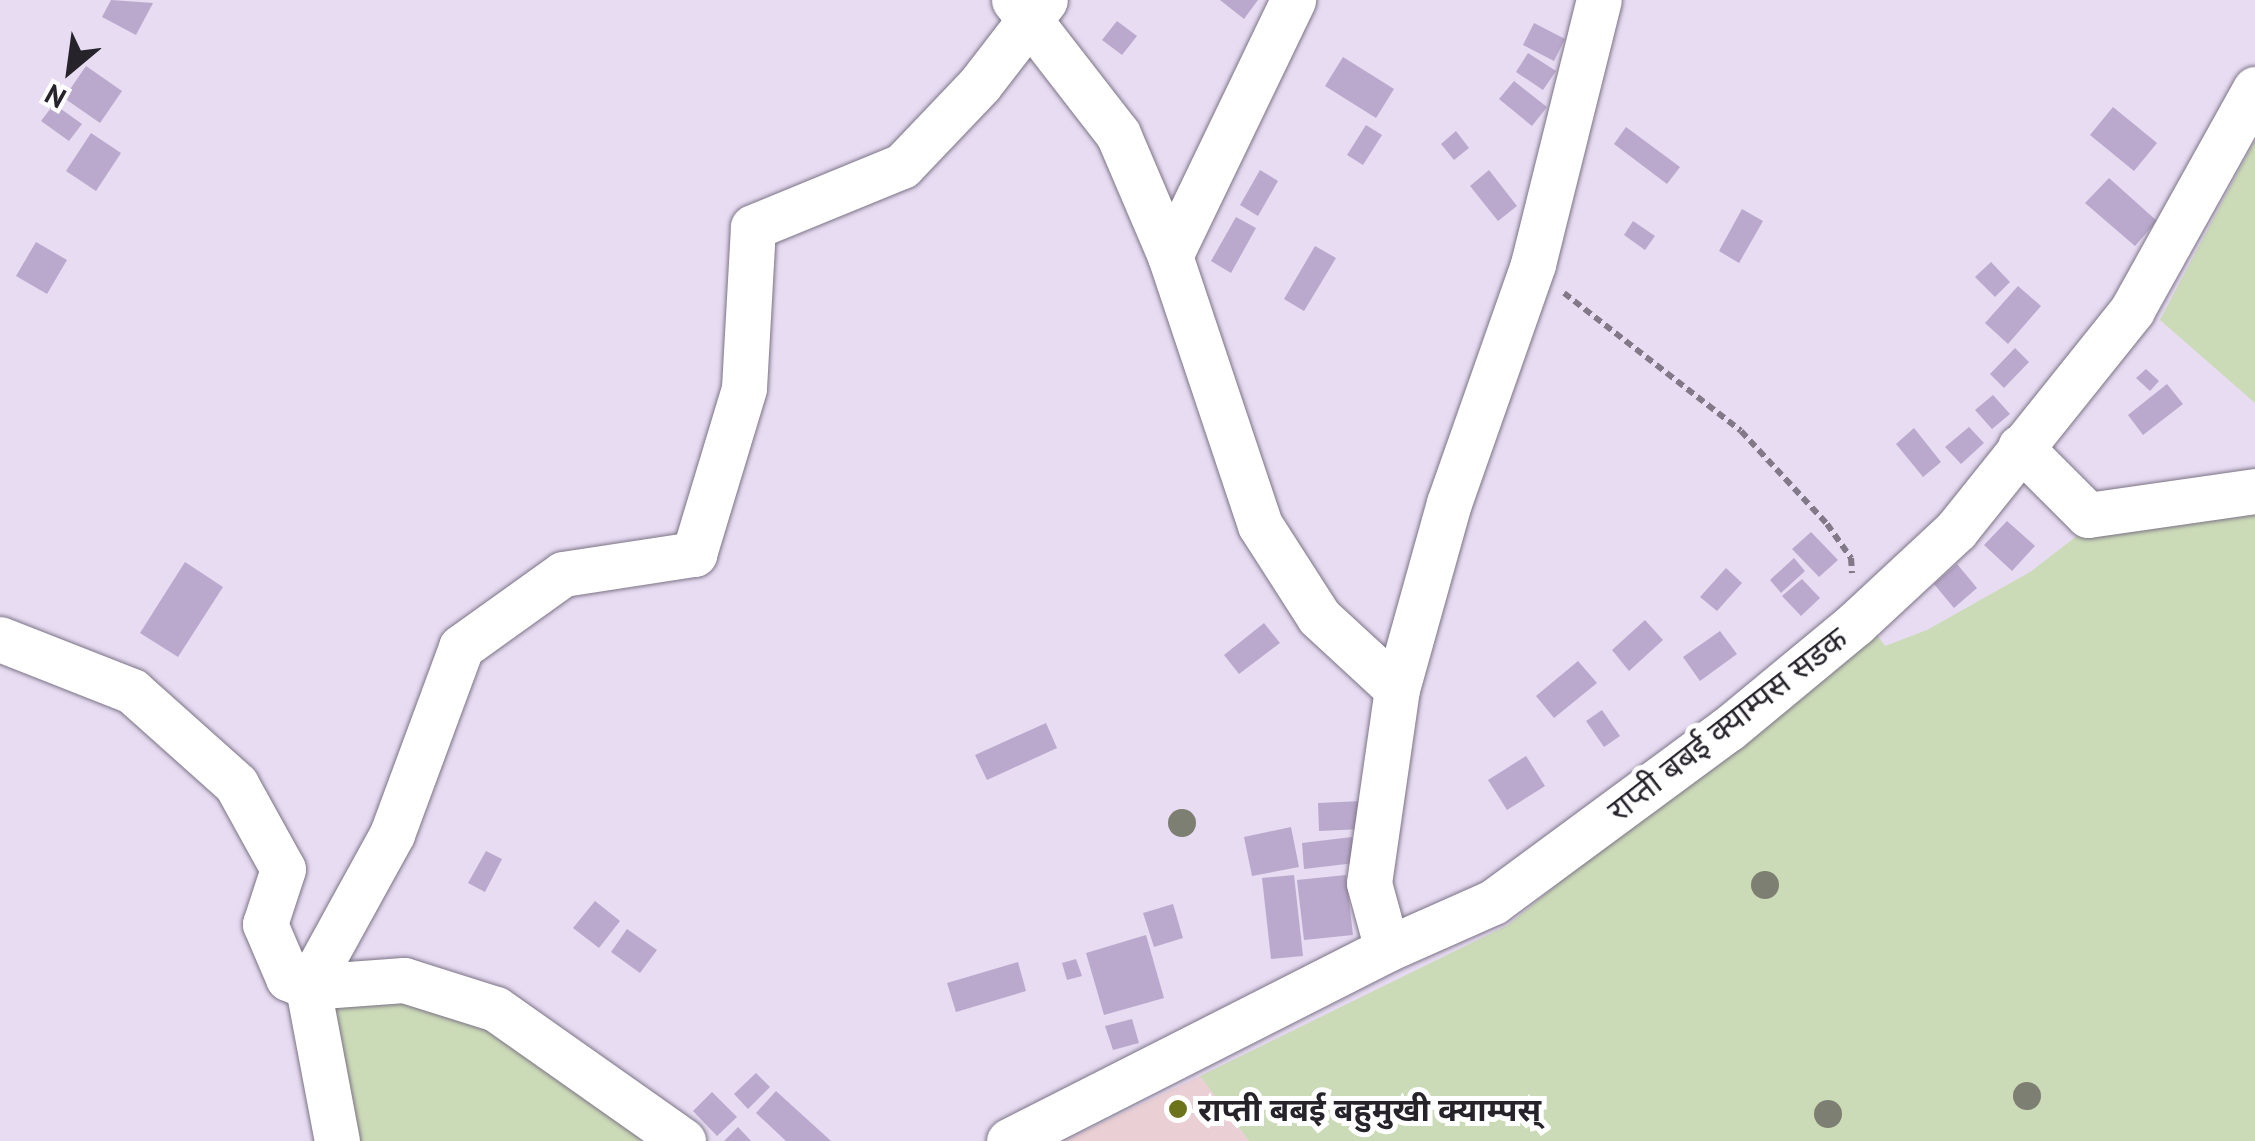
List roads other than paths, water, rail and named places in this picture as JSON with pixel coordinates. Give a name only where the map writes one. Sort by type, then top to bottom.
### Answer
[{"type":"street","points":[[1170,256],[1293,0]]},
{"type":"street","points":[[1387,949],[1370,883],[1397,689],[1448,503],[1533,264],[1599,0]]},
{"type":"street","points":[[337,1141],[308,987],[392,834],[461,646],[564,574],[694,554],[744,388],[753,227],[902,166],[980,84],[1029,6],[1118,134],[1170,256],[1260,525],[1319,617],[1397,689]]},
{"type":"street","name":"राप्ती बबई क्याम्पस सडक","points":[[1009,1141],[1387,949],[1493,902],[1728,729],[1855,624],[1956,530],[2132,310],[2255,89]]},
{"type":"street","points":[[2020,447],[2088,515],[2255,491]]},
{"type":"street","points":[[0,639],[132,690],[236,784],[282,869],[265,924],[288,978],[308,987],[404,980],[496,1009],[683,1141]]},
{"type":"place","name":"राप्ती बबई बहुमुखी क्याम्पस्","points":[[1178,1109]]}]
